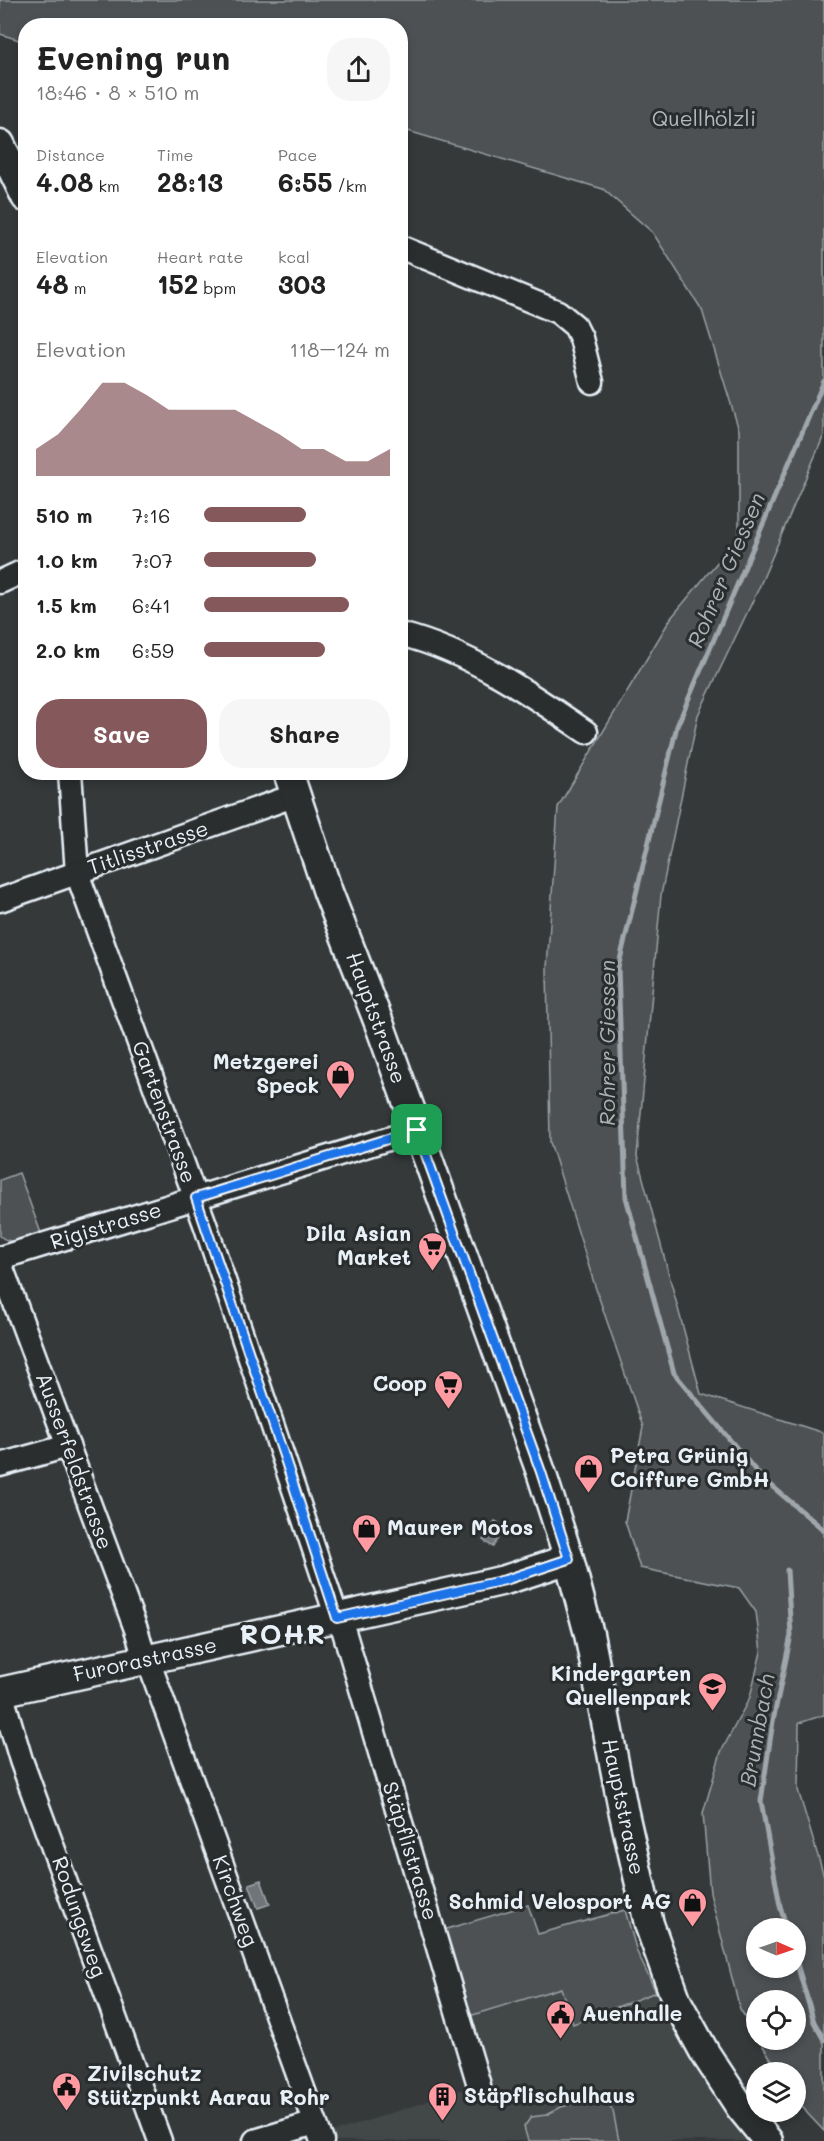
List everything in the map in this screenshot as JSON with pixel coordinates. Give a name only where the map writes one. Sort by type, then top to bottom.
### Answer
[{"type":"main road","points":[[0,144],[18,175]]},
{"type":"main road","name":"Hauptstrasse","points":[[292,784],[328,892],[541,1472],[569,1559],[589,1634],[622,1809],[649,1924],[677,2002],[741,2108],[768,2141]]},
{"type":"main road","name":"Furorastrasse","points":[[1,1692],[505,1580],[569,1559]]},
{"type":"street","points":[[408,250],[558,312],[575,326],[581,338],[592,382]]},
{"type":"street","points":[[0,582],[18,574]]},
{"type":"street","points":[[408,637],[449,650],[497,673],[586,732]]},
{"type":"street","name":"Gartenstrasse","points":[[70,780],[76,873],[196,1198],[338,1618]]},
{"type":"street","name":"Titlisstrasse","points":[[0,900],[76,873],[292,784]]},
{"type":"street","name":"Rigistrasse","points":[[0,1258],[417,1130]]},
{"type":"street","name":"Ausserfeldstrasse","points":[[0,1263],[147,1660]]},
{"type":"street","points":[[0,1465],[69,1446]]},
{"type":"street","name":"Stäpflistrasse","points":[[338,1618],[479,2085]]},
{"type":"street","name":"Kirchweg","points":[[147,1660],[319,2132]]},
{"type":"street","name":"Rodungsweg","points":[[1,1692],[21,1760],[160,2141]]},
{"type":"street","points":[[255,2141],[319,2132]]},
{"type":"shaded area","points":[[495,1521],[505,1527],[493,1547],[483,1540]]},
{"type":"shaded area","points":[[261,1880],[270,1904],[258,1908],[249,1884]]},
{"type":"shaded area","points":[[528,1905],[538,1934],[625,1910],[637,1952],[690,2057],[746,2141],[329,2141],[327,2134],[485,2082],[440,1931]]},
{"type":"green space","name":"Quellhölzli","points":[[0,0],[824,0],[824,435],[758,590],[698,715],[661,895],[637,1156],[701,1394],[824,1433],[824,1715],[799,1723],[798,1790],[824,1876],[824,2131],[806,2112],[806,2062],[773,2062],[765,2050],[806,2050],[806,1990],[746,1990],[746,2019],[740,2009],[710,1893],[703,1813],[721,1752],[750,1697],[761,1652],[756,1612],[739,1588],[640,1568],[625,1521],[643,1427],[595,1286],[550,1142],[547,968],[558,807],[671,618],[739,536],[739,430],[702,310],[653,233],[603,189],[408,131],[408,18],[18,18],[18,40],[0,34]]},
{"type":"green space","points":[[19,1173],[42,1236],[15,1242],[0,1236],[0,1180]]},
{"type":"green space","points":[[528,1905],[538,1934],[625,1910],[637,1952],[656,1992],[573,2024],[561,1988],[466,2017],[440,1931]]},
{"type":"green space","points":[[604,2096],[613,2111],[619,2141],[528,2141],[524,2127],[531,2117],[546,2115],[561,2107]]},
{"type":"waterway","name":"Rohrer Giessen","points":[[824,381],[677,726],[618,968],[626,1197],[674,1373],[761,1477],[824,1530]]},
{"type":"waterway","name":"Brunnbach","points":[[784,1918],[761,1801],[773,1721],[791,1635],[787,1570]]},
{"type":"waterway","name":"Brunnbach","points":[[801,1978],[814,2022],[824,2040]]},
{"type":"place","name":"Metzgerei Speck","points":[[340,1100]]},
{"type":"place","name":"Dila Asian Market","points":[[432,1272]]},
{"type":"place","name":"Coop","points":[[448,1410]]},
{"type":"place","name":"Petra Grünig Coiffure GmbH","points":[[589,1494]]},
{"type":"place","name":"Maurer Motos","points":[[366,1554]]},
{"type":"place","name":"Kindergarten Quellenpark","points":[[712,1712]]},
{"type":"place","name":"Schmid Velosport AG","points":[[692,1928]]},
{"type":"place","name":"Auenhalle","points":[[561,2040]]},
{"type":"place","name":"Zivilschutz Stützpunkt Aarau Rohr","points":[[66,2112]]},
{"type":"place","name":"Stäpflischulhaus","points":[[443,2122]]},
{"type":"district","name":"ROHR","points":[[283,1635]]},
{"type":"route","points":[[417,1130],[541,1472],[569,1559],[505,1580],[337,1618],[196,1198],[417,1130]]}]
